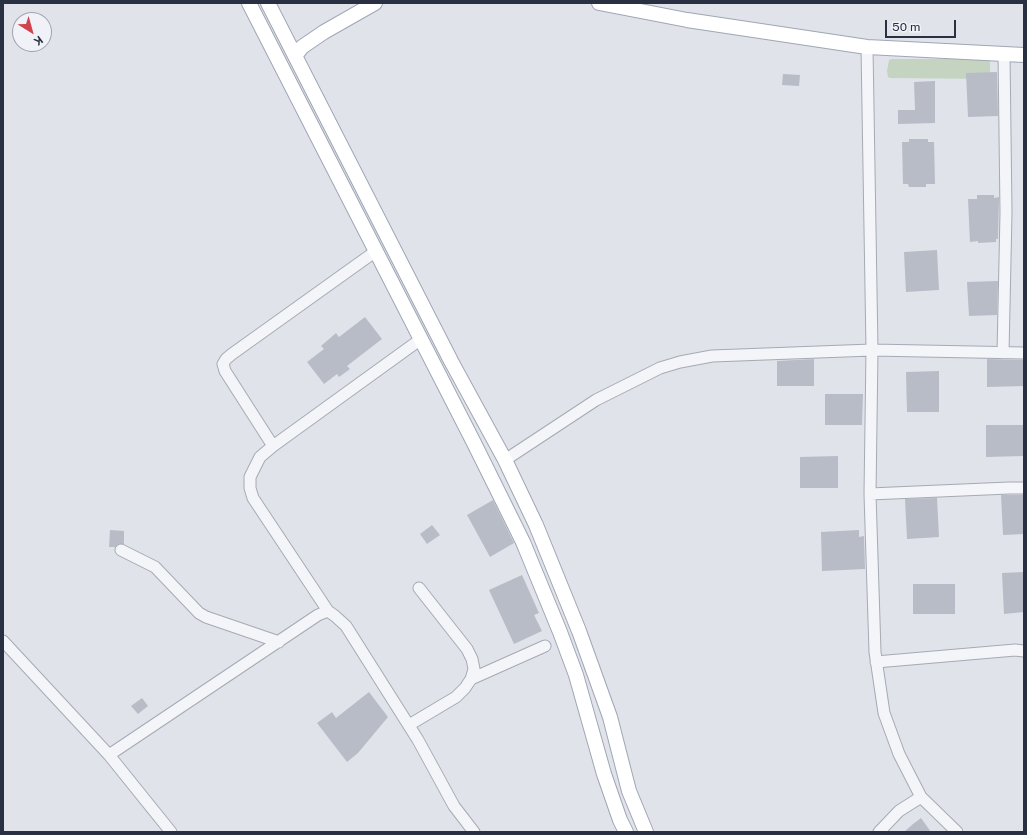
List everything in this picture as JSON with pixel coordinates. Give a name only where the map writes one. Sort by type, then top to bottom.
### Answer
[{"type":"main road","points":[[249,3],[513,521],[539,581],[576,675],[604,774],[620,820],[626,832]]},
{"type":"main road","points":[[268,3],[451,361],[505,460],[536,525],[610,717],[629,791],[646,832]]},
{"type":"main road","points":[[295,56],[302,48],[324,32],[375,3]]},
{"type":"main road","points":[[599,3],[687,20],[867,47],[1024,55]]},
{"type":"street","points":[[867,47],[872,350],[870,494],[874,652],[884,714],[899,754],[921,797],[957,832]]},
{"type":"street","points":[[1003,353],[1006,213],[1004,53]]},
{"type":"street","points":[[273,446],[225,371],[223,364],[226,359],[376,251]]},
{"type":"street","points":[[421,339],[260,457],[253,468],[250,477],[250,488],[253,498],[328,611],[346,626],[409,725],[454,806],[474,832]]},
{"type":"street","points":[[505,460],[596,400],[660,368],[680,362],[712,356],[872,350],[1024,353]]},
{"type":"street","points":[[870,494],[1024,488]]},
{"type":"street","points":[[121,550],[155,567],[199,613],[206,617],[279,642]]},
{"type":"street","points":[[409,725],[456,697],[471,679],[474,669],[472,659],[467,648],[419,588]]},
{"type":"street","points":[[108,755],[318,615],[328,611]]},
{"type":"street","points":[[3,641],[108,755],[171,832]]},
{"type":"street","points":[[471,679],[545,646]]},
{"type":"street","points":[[876,662],[1015,650],[1024,651]]},
{"type":"street","points":[[879,832],[899,811],[921,797]]},
{"type":"green space","points":[[990,59],[990,79],[890,78],[888,77],[887,71],[889,60]]},
{"type":"building","points":[[997,72],[998,116],[968,117],[966,73]]},
{"type":"building","points":[[783,74],[800,75],[799,86],[782,85]]},
{"type":"building","points":[[935,81],[935,123],[898,124],[898,110],[915,110],[914,82]]},
{"type":"building","points":[[909,139],[928,139],[928,142],[934,142],[935,184],[926,184],[926,187],[909,187],[908,184],[903,184],[902,142],[909,142]]},
{"type":"building","points":[[977,195],[994,195],[994,198],[999,197],[998,239],[996,239],[996,242],[970,242],[968,199],[977,199]]},
{"type":"building","points":[[937,250],[939,290],[906,292],[904,252]]},
{"type":"building","points":[[998,281],[997,315],[969,316],[967,282]]},
{"type":"building","points":[[365,317],[382,339],[347,366],[350,369],[339,377],[337,374],[324,384],[307,362],[324,349],[321,346],[336,333],[339,337]]},
{"type":"building","points":[[814,359],[814,386],[777,386],[777,361]]},
{"type":"building","points":[[987,359],[1024,360],[1024,386],[987,387]]},
{"type":"building","points":[[939,371],[939,412],[907,412],[906,372]]},
{"type":"building","points":[[825,394],[863,394],[862,425],[825,425]]},
{"type":"building","points":[[986,425],[1024,425],[1024,456],[986,457]]},
{"type":"building","points":[[838,456],[838,488],[800,488],[800,457]]},
{"type":"building","points":[[1001,495],[1024,495],[1024,534],[1003,535]]},
{"type":"building","points":[[937,498],[939,537],[907,539],[905,499]]},
{"type":"building","points":[[493,500],[514,543],[490,557],[467,515]]},
{"type":"building","points":[[432,525],[440,535],[427,544],[420,534]]},
{"type":"building","points":[[110,530],[124,531],[124,544],[109,547]]},
{"type":"building","points":[[859,530],[859,537],[864,536],[865,569],[822,571],[821,532]]},
{"type":"building","points":[[1024,572],[1024,612],[1004,614],[1002,573]]},
{"type":"building","points":[[522,575],[539,613],[534,615],[542,631],[514,644],[489,590]]},
{"type":"building","points":[[913,584],[955,584],[955,614],[913,614]]},
{"type":"building","points":[[369,692],[388,717],[358,753],[347,762],[317,723],[332,712],[336,718]]},
{"type":"building","points":[[142,698],[148,706],[138,714],[131,706]]},
{"type":"building","points":[[921,818],[931,832],[904,832],[913,824]]}]
